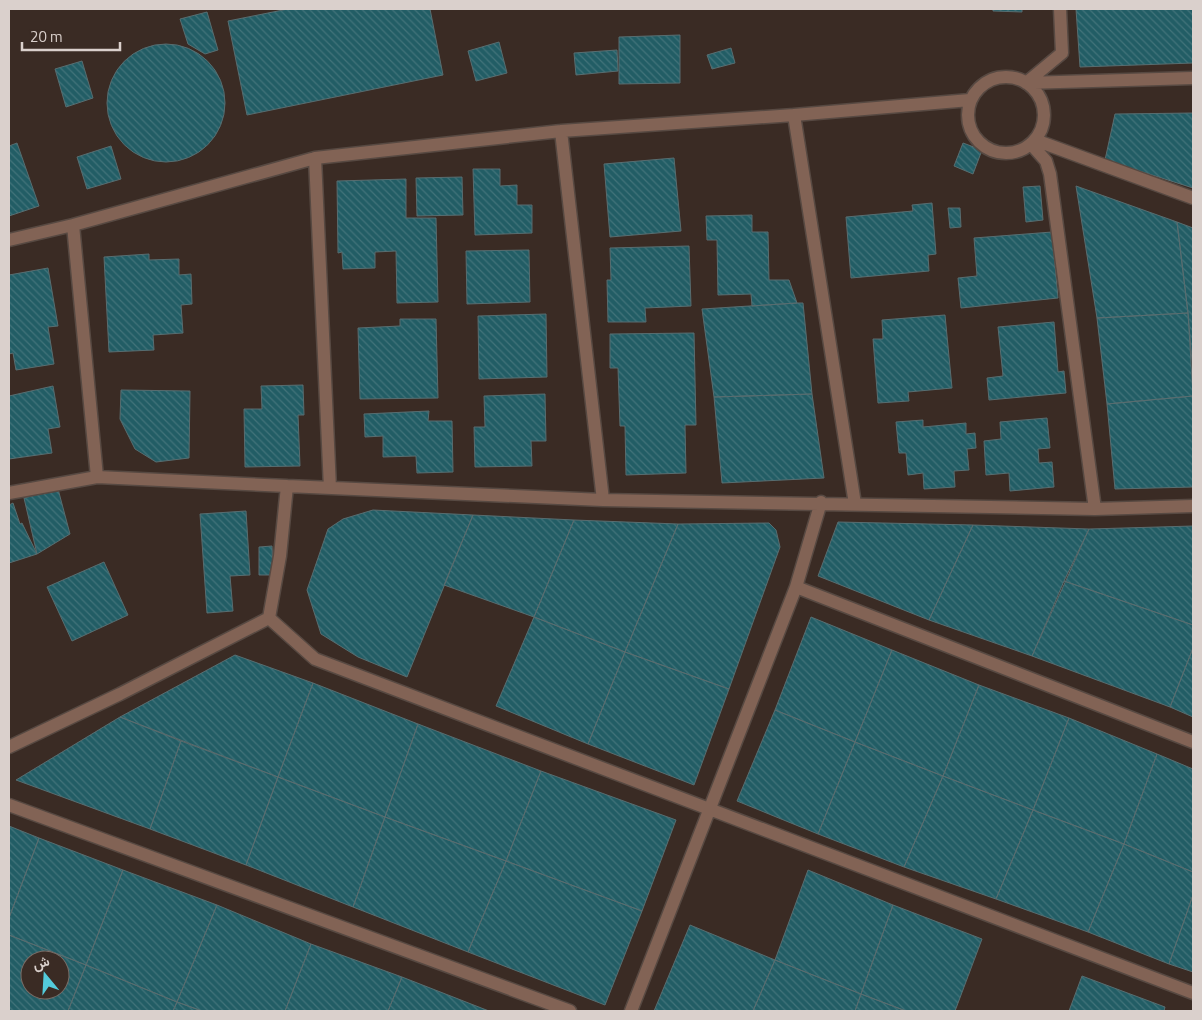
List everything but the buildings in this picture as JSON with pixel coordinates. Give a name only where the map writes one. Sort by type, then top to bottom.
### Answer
[{"type":"street","points":[[1026,83],[1062,54],[1060,9]]},
{"type":"street","points":[[1001,77],[1014,78],[1026,83],[1035,90],[1044,109],[1041,131],[1033,142],[1018,152],[1003,154],[989,150],[978,142],[970,129],[967,114],[970,100],[978,89],[988,81],[1001,77]]},
{"type":"street","points":[[1026,83],[1193,78]]},
{"type":"street","points":[[9,240],[73,225],[315,158],[561,130],[794,116],[970,100]]},
{"type":"street","points":[[794,116],[855,504]]},
{"type":"street","points":[[561,130],[603,500]]},
{"type":"street","points":[[1033,142],[1193,198]]},
{"type":"street","points":[[1033,142],[1046,161],[1050,174],[1095,509]]},
{"type":"street","points":[[315,158],[330,488]]},
{"type":"street","points":[[73,225],[96,477]]},
{"type":"street","points":[[9,493],[96,477],[603,500],[821,502],[1095,509],[1193,506]]},
{"type":"street","points":[[270,618],[280,556],[287,486]]},
{"type":"street","points":[[631,1011],[796,587],[821,502]]},
{"type":"street","points":[[796,587],[1193,742]]},
{"type":"street","points":[[9,747],[120,694],[270,618]]},
{"type":"street","points":[[270,618],[315,659],[1193,993]]},
{"type":"street","points":[[9,805],[570,1011]]}]
